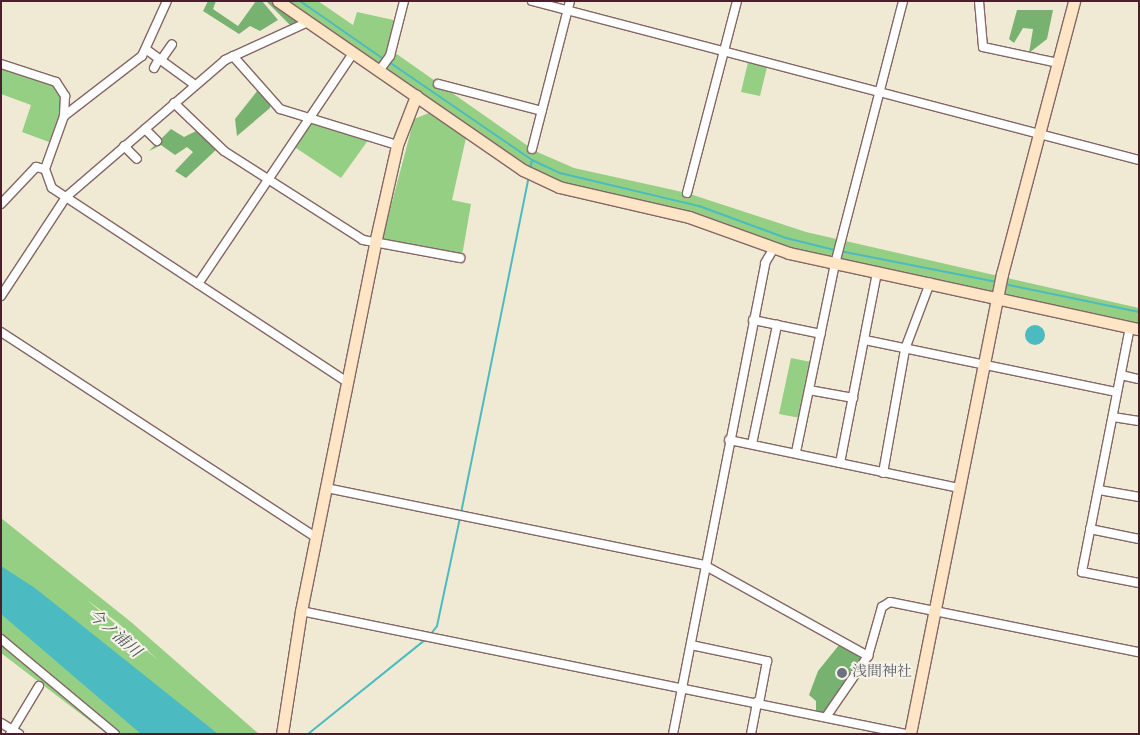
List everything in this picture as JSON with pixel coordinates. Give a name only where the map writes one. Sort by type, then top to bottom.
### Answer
[{"type":"street","points":[[64,116],[147,50],[167,1]]},
{"type":"street","points":[[278,1],[538,178],[578,193],[689,217],[774,248],[1135,328],[1117,392],[1082,572],[1139,583]]},
{"type":"street","points":[[380,69],[390,56],[404,1]]},
{"type":"street","points":[[532,1],[1139,160]]},
{"type":"street","points":[[532,149],[570,1]]},
{"type":"street","points":[[687,193],[737,1]]},
{"type":"street","points":[[796,452],[840,244],[903,1]]},
{"type":"street","points":[[979,1],[983,47],[1058,63]]},
{"type":"street","points":[[301,611],[908,734],[998,297],[1074,1]]},
{"type":"street","points":[[1,296],[66,197],[195,85],[233,56],[308,22]]},
{"type":"street","points":[[154,68],[172,44]]},
{"type":"street","points":[[147,50],[195,85]]},
{"type":"street","points":[[198,284],[353,53]]},
{"type":"street","points":[[233,56],[271,102],[310,118],[397,145]]},
{"type":"street","points":[[1,64],[56,82],[65,96],[64,116],[45,169],[47,182],[66,197],[347,382]]},
{"type":"street","points":[[438,84],[542,111]]},
{"type":"street","points":[[282,734],[301,611],[375,243],[397,145],[416,96]]},
{"type":"street","points":[[174,103],[224,151],[363,240],[460,258]]},
{"type":"street","points":[[145,129],[157,141]]},
{"type":"street","points":[[124,146],[137,159]]},
{"type":"street","points":[[1,204],[36,168],[45,169]]},
{"type":"street","points":[[673,734],[691,645],[704,565],[753,320],[765,264],[774,248]]},
{"type":"street","points":[[840,463],[877,272]]},
{"type":"street","points":[[883,473],[906,349],[930,283]]},
{"type":"street","points":[[753,320],[821,334]]},
{"type":"street","points":[[752,444],[777,325]]},
{"type":"street","points":[[1,332],[316,537]]},
{"type":"street","points":[[865,340],[1117,392]]},
{"type":"street","points":[[1121,375],[1139,379]]},
{"type":"street","points":[[809,390],[853,398]]},
{"type":"street","points":[[1112,417],[1139,421]]},
{"type":"street","points":[[729,440],[796,452],[883,473],[958,488]]},
{"type":"street","points":[[326,488],[704,565],[868,656]]},
{"type":"street","points":[[1098,490],[1139,497]]},
{"type":"street","points":[[1090,529],[1139,538]]},
{"type":"street","points":[[826,717],[868,656],[882,607],[890,602],[1139,652]]},
{"type":"street","points":[[1,639],[115,734]]},
{"type":"street","points":[[691,645],[767,661],[751,734]]},
{"type":"street","points":[[1,723],[14,732],[39,686]]},
{"type":"green space","points":[[208,1],[216,1],[213,9],[238,26],[256,1],[262,1],[278,20],[260,31],[250,26],[239,34],[203,11]]},
{"type":"green space","points":[[266,1],[274,1],[299,21],[291,26]]},
{"type":"green space","points":[[278,1],[318,1],[353,25],[357,12],[398,21],[391,50],[535,151],[574,168],[687,193],[806,232],[1139,308],[1139,328],[832,263],[691,214],[552,184]]},
{"type":"green space","points":[[1017,10],[1053,10],[1047,39],[1029,53],[1033,29],[1023,28],[1014,43],[1009,39]]},
{"type":"green space","points":[[749,58],[768,63],[760,96],[741,92]]},
{"type":"green space","points":[[1,64],[56,82],[65,101],[49,142],[22,132],[31,105],[1,94]]},
{"type":"green space","points":[[258,90],[271,102],[270,108],[237,136],[235,119]]},
{"type":"green space","points":[[429,113],[466,138],[452,200],[471,204],[462,256],[382,240],[414,119]]},
{"type":"green space","points":[[310,118],[369,139],[341,178],[293,146]]},
{"type":"green space","points":[[171,129],[184,137],[198,130],[217,149],[186,178],[175,171],[193,152],[187,147],[175,155],[161,145],[149,151]]},
{"type":"green space","points":[[791,358],[811,362],[800,418],[779,414]]},
{"type":"green space","points":[[1,518],[131,622],[259,734],[107,734],[1,653]],"holes":[[[87,600],[117,622],[159,661]]]},
{"type":"green space","points":[[839,645],[868,656],[828,714],[816,712],[816,701],[809,695],[818,671]]},
{"type":"water","points":[[1031,325],[1039,325],[1045,331],[1045,339],[1039,345],[1031,345],[1025,339],[1025,331]]},
{"type":"water","points":[[1,566],[35,588],[218,734],[141,734],[1,614]]},
{"type":"waterway","points":[[300,1],[385,60]]},
{"type":"waterway","points":[[389,62],[532,160],[560,173],[699,206],[786,238],[835,250]]},
{"type":"waterway","points":[[530,170],[532,160]]},
{"type":"waterway","points":[[461,513],[529,177]]},
{"type":"waterway","points":[[840,251],[997,282]]},
{"type":"waterway","points":[[1004,284],[1139,312]]},
{"type":"waterway","points":[[430,635],[437,626],[460,518]]},
{"type":"waterway","points":[[308,734],[426,639]]},
{"type":"place","name":"浅間神社","points":[[842,673]]},
{"type":"water label","name":"今ノ浦川","points":[[114,634]]}]
